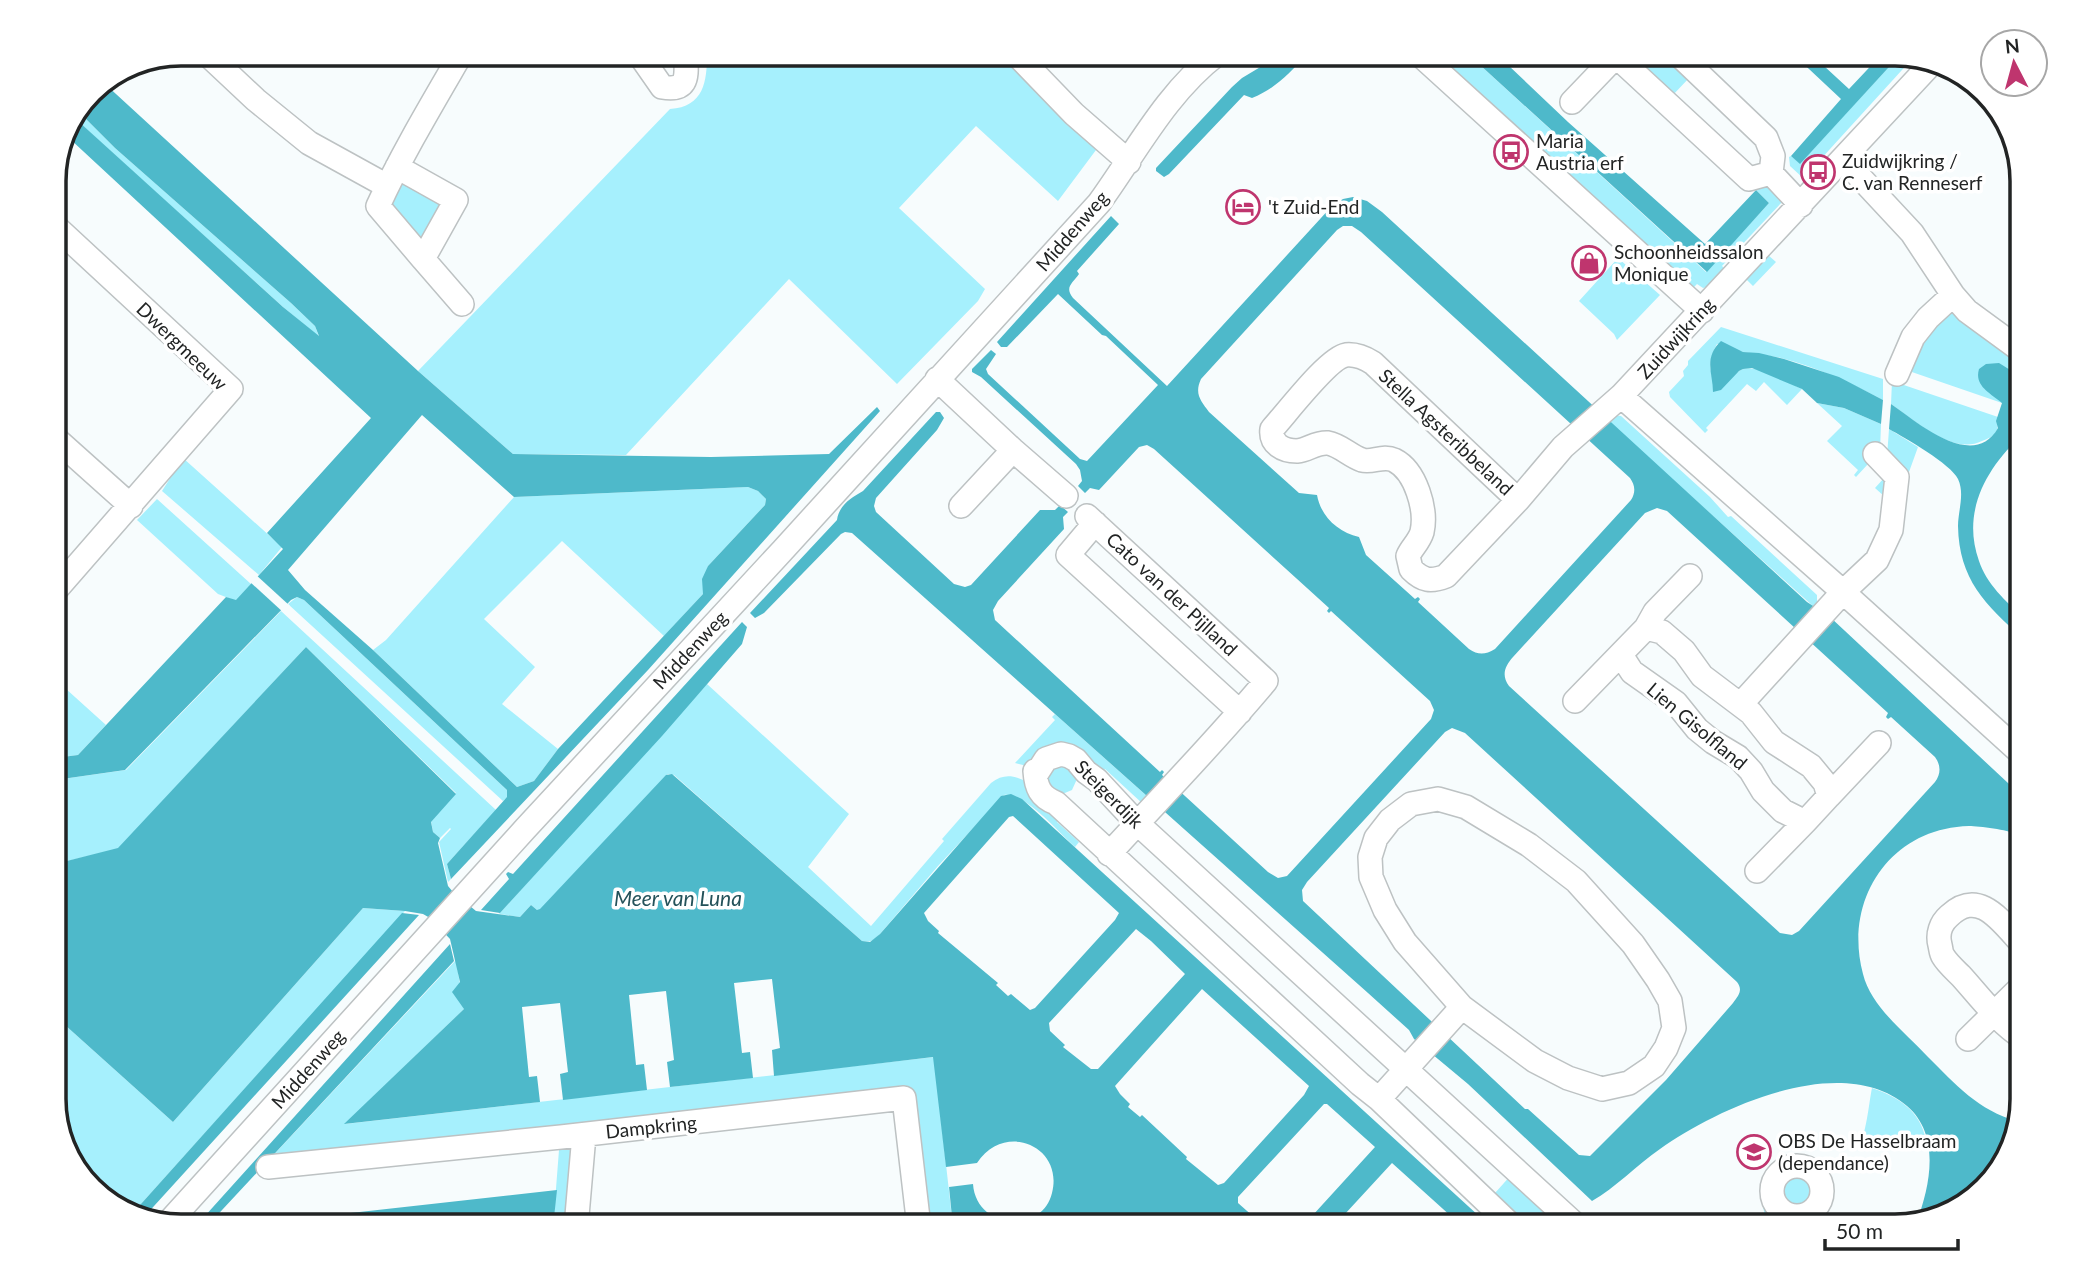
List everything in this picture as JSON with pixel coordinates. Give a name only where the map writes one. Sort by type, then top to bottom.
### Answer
[{"type":"street","points":[[220,66],[309,143],[456,200],[423,259]]},
{"type":"street","points":[[454,66],[378,206],[462,304]]},
{"type":"street","points":[[647,66],[662,87],[671,88],[681,86],[685,82],[686,66]]},
{"type":"street","points":[[1028,66],[1074,114],[1129,162]]},
{"type":"street","name":"Middenweg","points":[[177,1214],[1099,203],[1129,162],[1153,122],[1201,66]]},
{"type":"street","points":[[1432,66],[1702,311]]},
{"type":"street","points":[[1572,102],[1606,66]]},
{"type":"street","points":[[1629,66],[1749,179],[1771,173]]},
{"type":"street","points":[[1691,66],[1766,138],[1773,156],[1771,173],[1801,205]]},
{"type":"street","name":"Zuidwijkring","points":[[1925,70],[1621,396],[1836,600],[2010,744]]},
{"type":"street","points":[[1843,159],[1912,233],[1953,295],[1967,311],[2010,343]]},
{"type":"street","name":"Dwergmeeuw","points":[[67,238],[232,389],[131,506]]},
{"type":"street","points":[[1897,374],[1913,337],[1928,318],[1953,295]]},
{"type":"street","name":"Stella Agsteribbeland","points":[[1518,500],[1373,363],[1363,357],[1345,355],[1328,366],[1272,429],[1273,442],[1286,449],[1298,451],[1314,444],[1331,443],[1365,461],[1384,457],[1402,466],[1413,481],[1423,508],[1421,536],[1408,556],[1408,562],[1411,569],[1424,580],[1436,580],[1447,576],[1518,500],[1563,447],[1621,396]]},
{"type":"street","points":[[937,379],[1066,496]]},
{"type":"street","points":[[67,449],[131,506],[67,577]]},
{"type":"street","points":[[961,506],[1013,450]]},
{"type":"street","points":[[1741,704],[1800,637],[1877,560],[1891,530],[1896,477],[1875,454]]},
{"type":"street","name":"Cato van der Pijlland","points":[[1109,854],[1177,782],[1240,712],[1266,681],[1091,519],[1068,555],[1240,712]]},
{"type":"street","points":[[1574,701],[1621,655],[1646,628],[1655,612],[1690,576]]},
{"type":"street","name":"Lien Gisolfland","points":[[1646,628],[1662,632],[1684,651],[1702,676],[1741,704],[1774,742],[1811,766],[1825,783],[1829,796]]},
{"type":"street","name":"Lien Gisolfland","points":[[1621,655],[1632,672],[1668,696],[1697,729],[1738,757],[1751,771],[1763,791],[1783,811],[1805,822]]},
{"type":"street","points":[[1757,872],[1879,743]]},
{"type":"street","name":"Steigerdijk","points":[[1499,1214],[1379,1099],[1056,803],[1042,795],[1035,771],[1037,773],[1040,765],[1046,759],[1061,754],[1076,760],[1144,815],[1412,1060],[1565,1214]]},
{"type":"street","points":[[1438,799],[1466,807],[1529,845],[1576,881],[1633,944],[1658,980],[1670,1002],[1674,1028],[1667,1048],[1654,1066],[1629,1083],[1602,1088],[1568,1078],[1535,1061],[1462,1007],[1405,942],[1385,910],[1371,877],[1370,857],[1376,838],[1390,820],[1411,804],[1438,799]]},
{"type":"street","points":[[2010,931],[1996,915],[1981,905],[1967,905],[1945,920],[1940,930],[1939,942],[1944,957],[2010,1026]]},
{"type":"street","points":[[1969,1039],[2010,997]]},
{"type":"street","points":[[1379,1099],[1462,1007]]},
{"type":"street","name":"Dampkring","points":[[268,1167],[584,1135],[904,1098],[917,1214]]},
{"type":"street","points":[[577,1214],[584,1135]]},
{"type":"shaded area","points":[[706,66],[1016,66],[1096,150],[1058,201],[976,126],[899,208],[985,289],[978,301],[897,384],[789,279],[626,455],[513,454],[418,371],[670,109],[681,107],[697,98]]},
{"type":"shaded area","points":[[1446,66],[1481,66],[1706,272],[1769,203],[1756,190],[1761,185],[1768,187],[1783,201],[1722,266],[1725,269],[1707,287],[1703,288],[1697,284],[1691,290]]},
{"type":"shaded area","points":[[1645,66],[1678,66],[1690,77],[1672,96],[1645,70]]},
{"type":"shaded area","points":[[1890,66],[1905,67],[1820,160],[1816,158],[1808,166],[1811,169],[1803,178],[1790,166],[1789,157],[1800,163]]},
{"type":"shaded area","points":[[86,118],[115,148],[291,303],[315,326],[319,337],[283,307],[82,125]]},
{"type":"shaded area","points":[[406,178],[438,197],[439,206],[418,242],[389,209]]},
{"type":"shaded area","points":[[1768,255],[1776,262],[1753,286],[1746,279]]},
{"type":"shaded area","points":[[1618,258],[1660,295],[1617,340],[1579,301]]},
{"type":"shaded area","points":[[1955,303],[2010,349],[2010,388],[2002,403],[1906,370],[1912,353]]},
{"type":"shaded area","points":[[1721,327],[1883,379],[1883,400],[1807,366],[1781,358],[1743,352],[1726,344],[1717,344],[1710,367],[1716,390],[1739,371],[1749,368],[1802,389],[1787,405],[1764,382],[1756,391],[1747,384],[1706,428],[1708,430],[1705,433],[1670,397],[1669,392],[1684,376],[1683,371],[1688,361]]},
{"type":"shaded area","points":[[1892,381],[1998,417],[1997,430],[1990,438],[1971,444],[1959,444],[1934,434],[1891,404]]},
{"type":"shaded area","points":[[1817,403],[1844,408],[1881,424],[1880,451],[1886,480],[1885,497],[1875,488],[1884,478],[1868,464],[1856,477],[1854,475],[1858,470],[1827,441],[1842,426]]},
{"type":"shaded area","points":[[1613,415],[1621,416],[1710,497],[1728,517],[1731,516],[1817,595],[1814,607],[1611,424],[1609,419]]},
{"type":"shaded area","points":[[1889,429],[1918,447],[1909,472],[1887,457]]},
{"type":"shaded area","points":[[183,458],[282,547],[259,575],[162,491]]},
{"type":"shaded area","points":[[748,487],[758,491],[766,499],[765,505],[708,566],[703,594],[664,636],[562,541],[484,619],[535,667],[502,704],[558,749],[534,781],[517,787],[373,650],[386,640],[514,497]]},
{"type":"shaded area","points":[[157,499],[251,584],[236,601],[218,594],[137,520]]},
{"type":"shaded area","points":[[297,597],[304,600],[507,790],[508,797],[503,801],[288,604]]},
{"type":"shaded area","points":[[281,611],[496,810],[447,864],[451,879],[448,882],[439,842],[451,829],[440,838],[433,832],[431,821],[456,793],[306,647],[118,849],[67,861],[67,778],[126,770]]},
{"type":"shaded area","points":[[707,684],[849,814],[808,867],[871,926],[944,841],[942,839],[991,783],[1001,777],[1011,776],[1030,784],[1062,816],[1057,822],[1079,842],[1075,847],[1031,806],[1022,800],[1004,795],[880,934],[865,942],[674,775],[668,774],[540,910],[531,905],[520,917],[499,914]]},
{"type":"shaded area","points":[[67,690],[106,725],[78,755],[67,756]]},
{"type":"shaded area","points":[[1055,714],[1148,797],[1143,804],[1105,769],[1099,776],[1034,755],[1027,766],[1015,763],[1055,720],[1052,717]]},
{"type":"shaded area","points":[[1060,763],[1075,771],[1077,779],[1072,790],[1060,795],[1047,788],[1046,773]]},
{"type":"shaded area","points":[[363,908],[405,911],[139,1207],[106,1186],[78,1150],[67,1107],[67,1027],[173,1122]]},
{"type":"shaded area","points":[[456,960],[464,1009],[345,1124],[934,1057],[952,1214],[926,1214],[912,1091],[267,1162]]},
{"type":"shaded area","points":[[1872,1088],[1907,1106],[1919,1120],[1926,1140],[1858,1146],[1865,1128]]},
{"type":"shaded area","points":[[578,1147],[571,1214],[554,1214],[559,1150]]},
{"type":"shaded area","points":[[1796,1172],[1807,1177],[1812,1188],[1807,1199],[1796,1204],[1785,1199],[1780,1188],[1785,1177]]},
{"type":"shaded area","points":[[1512,1174],[1554,1212],[1518,1214],[1495,1193]]},
{"type":"shaded area","points":[[1768,1205],[1778,1214],[1764,1214],[1763,1206]]},
{"type":"water","points":[[1262,66],[1296,66],[1268,90],[1252,98],[1244,95],[1169,174],[1164,177],[1156,171],[1156,168],[1242,78]]},
{"type":"water","points":[[1481,66],[1509,66],[1705,244],[1756,190],[1769,203],[1707,272]]},
{"type":"water","points":[[1806,66],[1824,66],[1849,89],[1871,66],[1890,66],[1800,164],[1791,156],[1841,99]]},
{"type":"water","points":[[112,91],[418,371],[513,454],[711,457],[829,454],[877,407],[880,411],[648,670],[451,879],[447,864],[507,797],[507,790],[304,600],[297,597],[291,600],[125,770],[67,778],[67,756],[78,755],[226,597],[236,600],[283,549],[267,533],[371,418],[74,142],[82,125],[283,307],[319,336],[315,326],[291,303],[115,148],[86,118]],"holes":[[[422,415],[514,497],[748,487],[758,491],[766,499],[765,505],[708,566],[702,579],[703,594],[558,749],[534,781],[517,787],[373,650],[305,590],[288,570]]]},
{"type":"water","points":[[1353,197],[1367,201],[1382,212],[1807,602],[1830,617],[2010,785],[2010,832],[1969,826],[1941,830],[1916,840],[1895,854],[1879,873],[1867,895],[1860,920],[1859,946],[1863,974],[1873,998],[1900,1029],[1968,1095],[1991,1111],[2009,1118],[1995,1157],[1987,1170],[1966,1191],[1940,1206],[1920,1212],[1926,1192],[1930,1161],[1925,1131],[1918,1118],[1907,1106],[1880,1090],[1849,1084],[1816,1084],[1747,1102],[1714,1117],[1660,1149],[1592,1201],[1468,1084],[1414,1039],[1409,1030],[852,533],[841,534],[764,613],[755,618],[750,613],[837,520],[846,502],[863,491],[936,412],[940,412],[944,418],[937,430],[876,498],[876,512],[954,584],[965,587],[971,585],[1040,510],[1055,510],[1060,505],[1068,512],[1063,517],[1064,529],[998,601],[993,610],[995,620],[1160,772],[1162,770],[1162,775],[1268,872],[1278,878],[1287,876],[1431,719],[1434,710],[1430,701],[1331,611],[1329,613],[1329,608],[1154,449],[1147,445],[1139,447],[1099,490],[1090,488],[1085,493],[1078,486],[1082,481],[1076,464],[981,377],[972,372],[972,369],[991,350],[996,354],[986,369],[988,374],[1080,459],[1087,461],[1158,385],[1058,294],[1007,347],[1001,347],[997,342],[1111,216],[1119,224],[1077,271],[1079,274],[1070,285],[1069,291],[1073,298],[1167,386],[1332,206],[1343,199]],"holes":[[[1343,226],[1352,226],[1633,483],[1631,500],[1495,649],[1488,652],[1479,653],[1469,649],[1418,602],[1418,597],[1415,599],[1366,555],[1359,537],[1344,531],[1327,517],[1317,495],[1299,493],[1209,412],[1199,397],[1201,379],[1337,230]],[[1657,508],[1667,511],[1888,713],[1886,717],[1891,717],[1935,757],[1939,766],[1935,782],[1799,931],[1792,935],[1780,933],[1509,686],[1505,678],[1506,667],[1513,657],[1645,513]],[[1452,728],[1465,733],[1737,982],[1740,988],[1733,1003],[1666,1080],[1590,1156],[1579,1155],[1525,1109],[1303,901],[1302,890],[1307,882],[1445,732]]]},
{"type":"water","points":[[1721,341],[1743,352],[1784,359],[1839,377],[1883,400],[1881,424],[1844,408],[1817,403],[1802,389],[1752,368],[1739,371],[1721,390],[1713,392],[1710,366],[1715,347]]},
{"type":"water","points":[[1999,363],[2010,370],[2010,447],[1998,461],[1981,491],[1973,525],[1974,543],[1986,577],[2010,605],[2010,626],[1977,590],[1963,561],[1958,526],[1961,491],[1958,479],[1937,459],[1889,429],[1891,404],[1944,439],[1974,445],[1987,440],[1998,428],[1996,421],[2002,403],[1981,385],[1979,369],[1986,364]]},
{"type":"water","points":[[742,622],[747,627],[742,644],[662,736],[500,913],[481,910],[509,879],[506,874],[513,874]]},
{"type":"water","name":"Meer van Luna","points":[[306,647],[456,794],[431,822],[433,832],[440,838],[438,843],[448,886],[476,911],[520,917],[531,905],[537,910],[540,909],[666,775],[672,774],[862,941],[870,942],[880,934],[1001,796],[1011,794],[1022,799],[1477,1214],[1449,1214],[1392,1163],[1345,1214],[1314,1214],[1375,1147],[1324,1104],[1238,1197],[1238,1203],[1250,1214],[1037,1214],[1046,1207],[1052,1193],[1053,1176],[1049,1163],[1041,1152],[1030,1145],[1002,1143],[989,1150],[977,1163],[946,1167],[933,1057],[774,1076],[772,1050],[780,1048],[772,979],[734,983],[742,1053],[750,1052],[753,1078],[670,1087],[667,1062],[674,1060],[666,991],[629,995],[636,1065],[644,1064],[647,1090],[563,1100],[560,1074],[568,1072],[560,1003],[522,1007],[529,1077],[537,1076],[540,1102],[344,1124],[464,1009],[452,992],[460,982],[450,939],[430,918],[405,911],[363,908],[173,1122],[67,1027],[67,861],[118,848]],"holes":[[[1013,816],[1119,913],[1035,1008],[1030,1010],[1011,994],[1008,996],[996,985],[998,983],[938,933],[924,913],[1009,817]],[[1136,929],[1185,974],[1098,1069],[1091,1069],[1063,1047],[1065,1045],[1050,1031],[1049,1023]],[[1202,989],[1309,1086],[1304,1095],[1224,1183],[1218,1185],[1186,1159],[1187,1157],[1142,1115],[1140,1117],[1128,1107],[1130,1104],[1115,1086]]]},
{"type":"water","points":[[402,913],[419,915],[150,1210],[139,1207]]},
{"type":"water","points":[[450,944],[454,961],[218,1214],[207,1214]]},
{"type":"water","name":"Meer van Luna","points":[[973,1184],[977,1199],[990,1214],[952,1214],[949,1187]]},
{"type":"water","points":[[557,1190],[554,1214],[341,1214]]},
{"type":"pier","points":[[255,574],[290,606],[284,613],[249,581]]},
{"type":"place","name":"Maria Austria erf","points":[[1511,152]]},
{"type":"place","name":"Zuidwijkring / C. van Renneserf","points":[[1818,172]]},
{"type":"place","name":"'t Zuid-End","points":[[1243,207]]},
{"type":"place","name":"Schoonheidssalon Monique","points":[[1589,263]]},
{"type":"place","name":"OBS De Hasselbraam (dependance)","points":[[1754,1152]]}]
